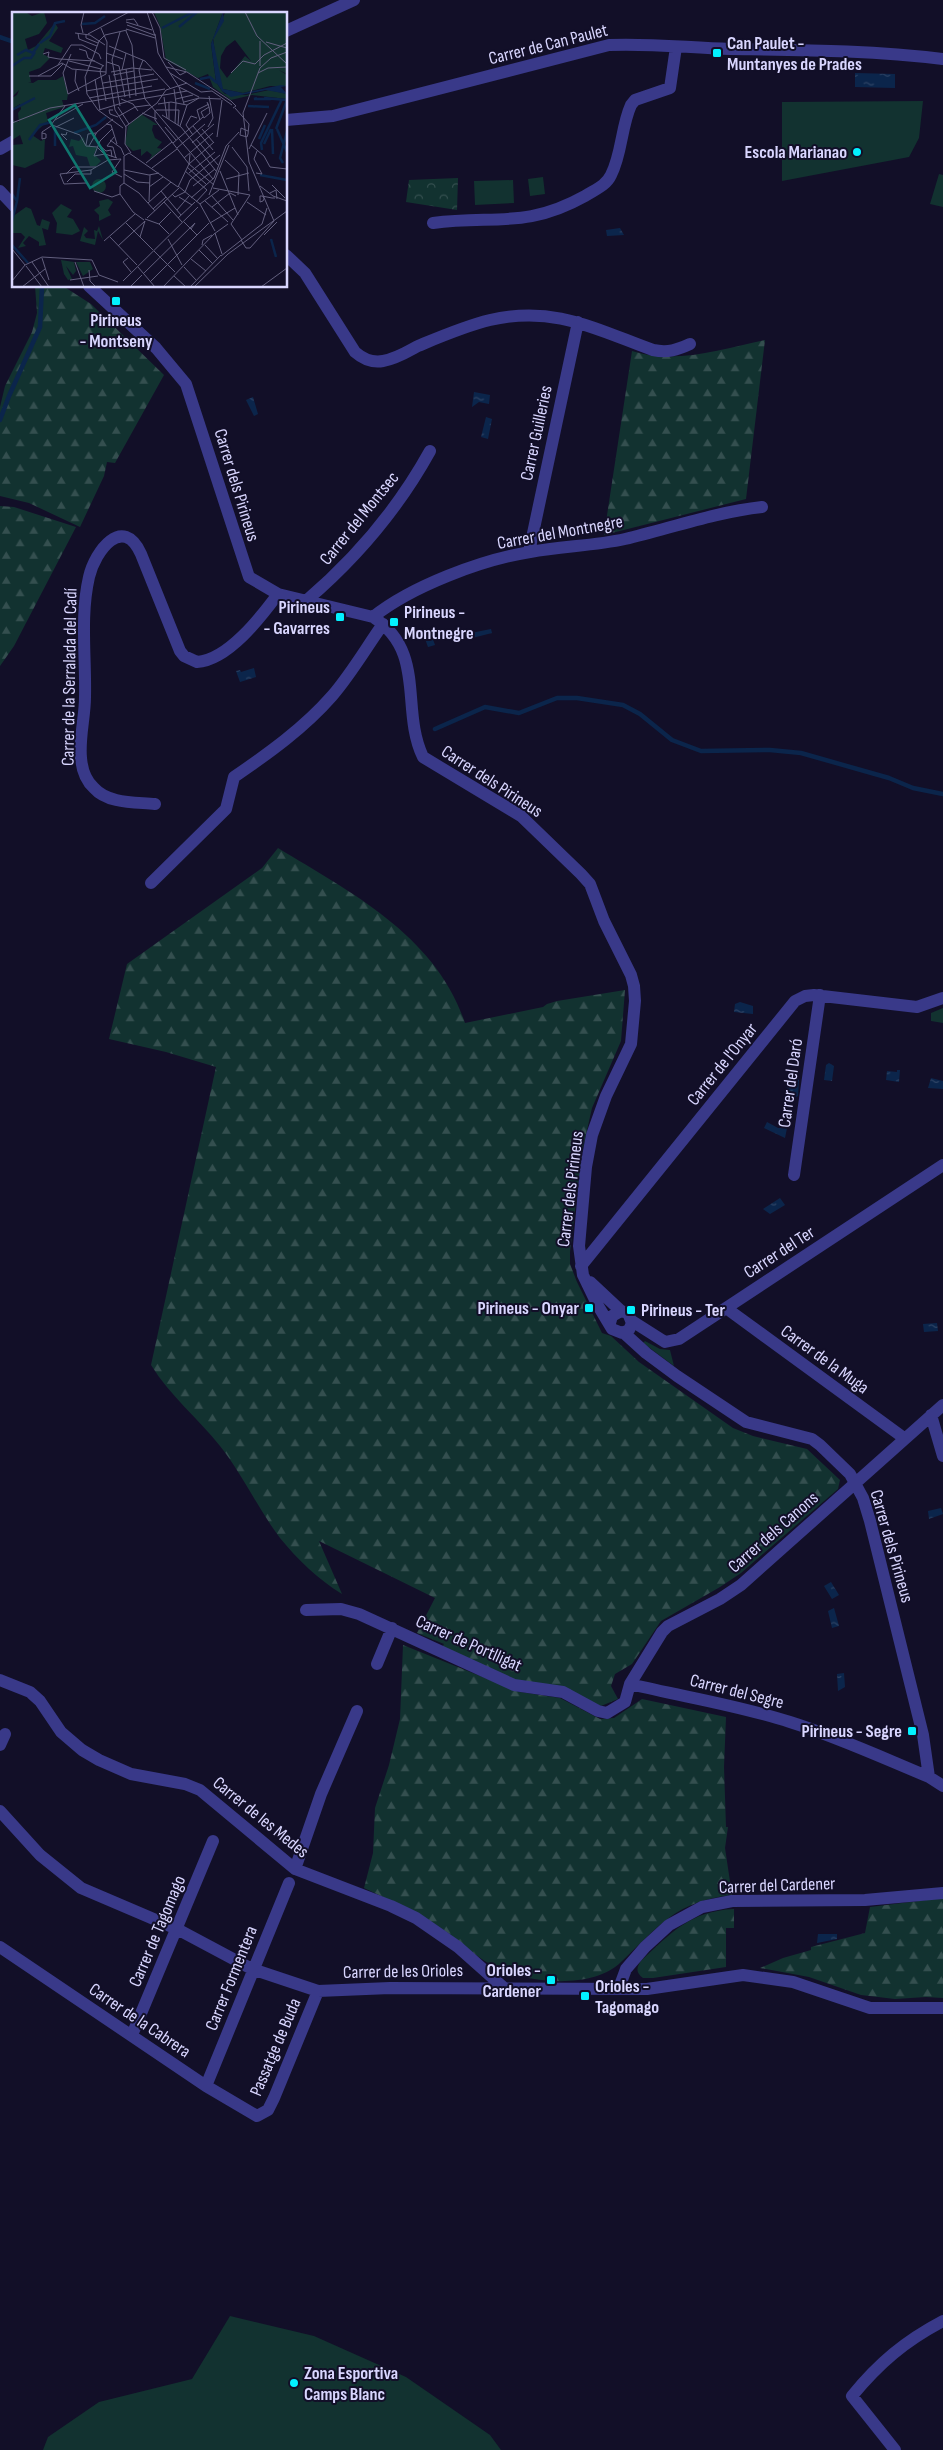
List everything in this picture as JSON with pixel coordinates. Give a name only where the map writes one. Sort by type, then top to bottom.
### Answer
[{"type":"street","points":[[288,30],[348,1]]},
{"type":"street","name":"Carrer de Can Paulet","points":[[288,120],[333,116],[609,45],[633,44],[676,47],[876,52],[943,60]]},
{"type":"street","points":[[433,223],[520,220],[538,216],[568,205],[604,184],[615,167],[631,105],[635,100],[670,88],[676,47]]},
{"type":"street","points":[[0,149],[12,142]]},
{"type":"street","points":[[0,191],[12,204]]},
{"type":"street","points":[[288,257],[305,273],[355,352],[362,358],[373,361],[394,358],[450,333],[490,320],[526,314],[554,316],[578,322],[652,350],[666,352],[677,350],[690,344]]},
{"type":"street","name":"Carrer dels Pirineus","points":[[91,288],[156,348],[186,384],[245,570],[249,577],[278,594],[378,620],[405,655],[416,732],[423,757],[521,816],[590,884],[634,986],[631,1044],[606,1096],[592,1135],[586,1167],[579,1239],[582,1271],[597,1304],[610,1323]]},
{"type":"street","name":"Carrer Guilleries","points":[[529,552],[578,322]]},
{"type":"street","name":"Carrer del Montsec","points":[[307,600],[330,581],[351,558],[407,488],[430,452]]},
{"type":"street","name":"Carrer del Montnegre","points":[[152,882],[226,810],[232,779],[279,746],[314,715],[334,694],[390,603],[414,590],[460,571],[529,552],[623,539],[738,510],[762,507]]},
{"type":"street","name":"Carrer de la Serralada del Cadí","points":[[155,804],[116,800],[103,795],[95,790],[84,774],[80,755],[85,700],[84,604],[90,574],[98,554],[111,539],[125,536],[132,539],[141,554],[180,651],[184,656],[197,662],[212,658],[237,640],[255,624],[278,594]]},
{"type":"street","name":"Carrer de l'Onyar","points":[[582,1271],[790,1007],[805,996],[820,995],[917,1008],[943,998]]},
{"type":"street","name":"Carrer del Daró","points":[[794,1175],[820,995]]},
{"type":"street","name":"Carrer del Ter","points":[[632,1321],[658,1339],[672,1342],[679,1339],[943,1165]]},
{"type":"street","points":[[582,1271],[595,1288],[621,1311],[628,1314],[632,1321],[629,1330],[624,1333],[615,1332],[610,1323],[612,1316],[621,1311]]},
{"type":"street","name":"Carrer de la Muga","points":[[726,1308],[904,1438]]},
{"type":"street","name":"Carrer dels Pirineus","points":[[624,1333],[646,1353],[677,1376],[746,1422],[816,1442],[850,1474],[870,1521],[923,1735],[929,1777]]},
{"type":"street","name":"Carrer dels Canons","points":[[630,1684],[662,1632],[668,1626],[720,1599],[741,1585],[856,1485],[904,1438],[943,1405]]},
{"type":"street","points":[[931,1416],[943,1456]]},
{"type":"street","name":"Carrer de Portlligat","points":[[306,1610],[341,1608],[392,1628],[514,1685],[563,1692],[598,1711],[607,1712],[625,1702],[630,1684]]},
{"type":"street","points":[[377,1664],[392,1628]]},
{"type":"street","name":"Carrer de les Medes","points":[[0,1680],[30,1692],[40,1701],[61,1732],[99,1760],[115,1769],[131,1774],[185,1784],[200,1790],[295,1869],[416,1918],[458,1947],[503,1987]]},
{"type":"street","name":"Carrer del Segre","points":[[630,1684],[726,1705],[790,1722],[837,1738],[929,1777],[943,1786]]},
{"type":"street","points":[[295,1869],[321,1794],[357,1711]]},
{"type":"street","name":"Carrer de les Orioles","points":[[0,1811],[40,1856],[81,1888],[176,1929],[252,1969],[318,1991],[378,1988],[503,1987],[647,1989],[743,1976],[794,1982],[870,2008],[943,2008]]},
{"type":"street","name":"Carrer de Tagomago","points":[[132,2035],[213,1841]]},
{"type":"street","name":"Carrer Formentera","points":[[206,2086],[252,1969],[289,1883]]},
{"type":"street","name":"Carrer del Cardener","points":[[619,1988],[626,1969],[645,1947],[669,1925],[690,1911],[702,1907],[732,1901],[865,1900],[943,1892]]},
{"type":"street","name":"Carrer de la Cabrera","points":[[0,1947],[206,2086],[249,2113],[257,2116],[262,2114]]},
{"type":"street","name":"Passatge de Buda","points":[[262,2114],[274,2098],[318,1991]]},
{"type":"street","points":[[895,2450],[852,2396],[875,2369],[913,2336],[943,2321]]},
{"type":"green space","points":[[923,101],[919,138],[909,157],[782,181],[782,102]]},
{"type":"green space","points":[[939,174],[943,175],[943,207],[930,204]]},
{"type":"green space","points":[[543,177],[545,194],[530,196],[528,179]]},
{"type":"green space","points":[[458,178],[457,210],[406,202],[409,180]]},
{"type":"green space","points":[[513,180],[514,203],[475,205],[474,181]]},
{"type":"green space","points":[[35,288],[66,288],[91,304],[164,375],[115,463],[107,462],[104,476],[80,527],[29,503],[0,496],[0,407],[5,386],[32,332],[37,313]]},
{"type":"green space","points":[[765,340],[746,499],[604,535],[632,351],[648,355],[682,356]]},
{"type":"green space","points":[[0,506],[14,507],[76,527],[14,646],[0,666]]},
{"type":"green space","points":[[278,848],[362,900],[413,941],[434,965],[452,992],[465,1023],[543,1007],[557,1001],[625,990],[621,1041],[592,1108],[582,1152],[570,1252],[570,1264],[577,1282],[602,1333],[611,1336],[639,1362],[733,1428],[753,1436],[807,1449],[840,1480],[838,1489],[741,1573],[661,1621],[632,1664],[615,1674],[611,1686],[618,1699],[601,1706],[509,1678],[442,1647],[444,1644],[417,1633],[435,1598],[319,1541],[342,1594],[317,1576],[280,1538],[228,1457],[175,1397],[151,1365],[216,1067],[166,1052],[109,1039],[127,964],[262,868]]},
{"type":"green space","points":[[943,1008],[943,1023],[931,1021],[931,1013]]},
{"type":"green space","points":[[645,1341],[660,1349],[670,1350],[674,1366],[643,1343]]},
{"type":"green space","points":[[403,1645],[520,1692],[560,1698],[600,1719],[614,1718],[642,1699],[726,1717],[724,1767],[726,1827],[728,1827],[725,1848],[732,1895],[713,1898],[682,1909],[658,1927],[609,1971],[595,1977],[561,1981],[527,1978],[491,1965],[428,1920],[364,1888],[373,1853],[375,1808],[389,1765],[400,1719]]},
{"type":"green space","points":[[943,1898],[943,1998],[895,1999],[861,1995],[809,1977],[760,1968],[783,1958],[811,1950],[811,1947],[865,1933],[870,1907]]},
{"type":"green space","points":[[734,1909],[734,1928],[726,1928],[726,1967],[653,1978],[643,1978],[639,1974],[638,1966],[641,1961],[682,1925],[705,1914]]},
{"type":"green space","name":"Zona Esportiva Camps Blanc","points":[[230,2316],[314,2336],[406,2377],[490,2435],[501,2450],[43,2450],[48,2437],[99,2402],[192,2379]]},
{"type":"water","points":[[855,73],[895,74],[895,88],[855,87]]},
{"type":"water","points":[[620,228],[624,235],[607,236],[606,230]]},
{"type":"water","points":[[474,392],[490,395],[489,404],[479,402],[472,407]]},
{"type":"water","points":[[253,397],[258,414],[254,416],[246,400]]},
{"type":"water","points":[[486,417],[492,419],[488,439],[481,437]]},
{"type":"water","points":[[491,629],[492,633],[472,638],[471,633]]},
{"type":"water","points":[[430,631],[435,645],[428,647],[423,633]]},
{"type":"water","points":[[254,668],[256,677],[240,682],[236,671],[240,670],[241,672]]},
{"type":"water","points":[[740,1002],[753,1006],[753,1014],[734,1012],[735,1004]]},
{"type":"water","points":[[829,1063],[834,1066],[832,1081],[824,1080],[826,1065]]},
{"type":"water","points":[[897,1070],[900,1070],[899,1082],[886,1080],[887,1071],[897,1072]]},
{"type":"water","points":[[794,1075],[799,1080],[798,1096],[796,1097],[786,1090],[789,1079]]},
{"type":"water","points":[[931,1078],[943,1081],[943,1089],[928,1088]]},
{"type":"water","points":[[767,1122],[778,1128],[787,1128],[785,1138],[764,1128]]},
{"type":"water","points":[[780,1198],[785,1205],[770,1214],[763,1209]]},
{"type":"water","points":[[937,1323],[938,1331],[924,1332],[923,1324]]},
{"type":"water","points":[[941,1508],[943,1514],[929,1519],[928,1511]]},
{"type":"water","points":[[831,1582],[839,1595],[832,1599],[824,1586]]},
{"type":"water","points":[[834,1608],[839,1626],[832,1628],[828,1611]]},
{"type":"water","points":[[844,1673],[845,1687],[838,1691],[837,1674]]},
{"type":"water","points":[[818,1934],[837,1934],[837,1939],[817,1943]]},
{"type":"waterway","points":[[0,37],[12,41]]},
{"type":"waterway","points":[[0,420],[40,327],[42,288]]},
{"type":"waterway","points":[[435,729],[485,707],[519,713],[557,698],[577,698],[623,705],[640,714],[672,740],[701,751],[770,750],[801,753],[889,778],[913,788],[943,794]]},
{"type":"place","name":"Can Paulet - Muntanyes de Prades","points":[[717,53]]},
{"type":"place","name":"Escola Marianao","points":[[857,152]]},
{"type":"place","name":"Pirineus - Montseny","points":[[116,301]]},
{"type":"place","name":"Pirineus - Gavarres","points":[[340,617]]},
{"type":"place","name":"Pirineus - Montnegre","points":[[394,622]]},
{"type":"place","name":"Pirineus - Onyar","points":[[589,1308]]},
{"type":"place","name":"Pirineus - Ter","points":[[631,1310]]},
{"type":"place","name":"Pirineus - Segre","points":[[912,1731]]},
{"type":"place","name":"Orioles - Cardener","points":[[551,1980]]},
{"type":"place","name":"Orioles - Tagomago","points":[[585,1996]]},
{"type":"place","name":"Zona Esportiva Camps Blanc","points":[[294,2383]]}]
